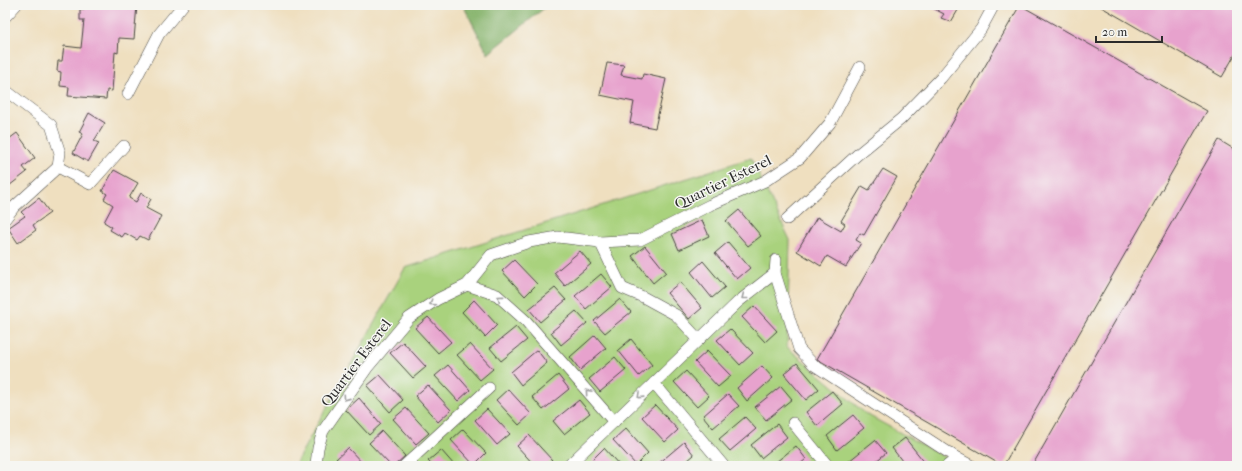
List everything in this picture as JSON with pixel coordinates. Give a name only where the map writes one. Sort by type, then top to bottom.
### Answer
[{"type":"lane","points":[[5,17],[16,5]]},
{"type":"lane","points":[[128,94],[159,34],[183,5]]},
{"type":"lane","points":[[788,219],[856,154],[901,119],[941,78],[981,29],[994,5]]},
{"type":"lane","name":"Quartier Esterel","points":[[317,465],[318,448],[323,431],[367,368],[409,318],[438,299],[467,285],[491,255],[529,242],[558,237],[600,242],[640,240],[710,205],[765,182],[800,158],[830,123],[860,67]]},
{"type":"lane","points":[[5,90],[51,125],[60,153],[58,167],[14,207],[5,219]]},
{"type":"lane","points":[[58,167],[90,184],[124,146]]},
{"type":"lane","points":[[600,242],[622,288],[643,297],[676,315],[699,340]]},
{"type":"lane","points":[[776,260],[775,273],[799,349],[814,365],[957,458],[972,466]]},
{"type":"lane","points":[[568,466],[738,302],[775,273]]},
{"type":"lane","points":[[467,285],[497,295],[520,316],[614,422]]},
{"type":"lane","points":[[654,383],[723,465]]},
{"type":"lane","points":[[404,466],[489,388]]},
{"type":"lane","points":[[793,423],[828,466]]},
{"type":"lane","points":[[947,466],[957,458]]},
{"type":"green space","points":[[463,5],[548,5],[488,54]]},
{"type":"green space","points":[[751,158],[790,240],[787,347],[866,414],[961,466],[294,466],[405,268]]},
{"type":"building","points":[[85,5],[137,5],[134,39],[119,38],[118,53],[115,52],[112,91],[107,90],[106,99],[68,96],[69,87],[60,86],[61,72],[57,71],[58,61],[62,61],[64,46],[81,48],[84,20],[80,20],[80,9],[84,9]]},
{"type":"building","points":[[927,5],[961,5],[951,22],[941,18],[944,14]]},
{"type":"building","points":[[1020,5],[1207,111],[1003,466],[817,359]]},
{"type":"building","points":[[1098,5],[1237,5],[1237,51],[1222,77]]},
{"type":"building","points":[[607,63],[624,65],[621,75],[642,79],[643,74],[666,79],[655,128],[630,123],[634,102],[600,95]]},
{"type":"building","points":[[89,113],[105,123],[94,141],[99,143],[88,162],[73,153],[83,134],[79,132]]},
{"type":"building","points":[[17,133],[35,158],[23,167],[27,172],[5,189],[5,150],[8,148],[5,142]]},
{"type":"building","points":[[1219,140],[1237,151],[1237,466],[1032,466]]},
{"type":"building","points":[[883,169],[897,177],[864,235],[860,233],[856,240],[861,243],[846,267],[827,256],[821,266],[797,251],[817,217],[841,231],[845,224],[841,221],[862,186],[869,190]]},
{"type":"building","points":[[114,170],[138,183],[129,198],[136,202],[141,193],[151,199],[146,208],[161,216],[148,240],[140,236],[137,240],[125,233],[122,237],[110,230],[112,227],[104,222],[113,205],[104,199],[107,194],[102,191]]},
{"type":"building","points":[[39,198],[50,213],[33,225],[36,230],[18,243],[8,228],[25,216],[21,212]]},
{"type":"building","points":[[739,210],[761,236],[748,246],[726,221]]},
{"type":"building","points":[[702,220],[709,236],[679,250],[672,234]]},
{"type":"building","points":[[728,242],[750,268],[737,279],[715,253]]},
{"type":"building","points":[[645,246],[666,272],[653,283],[632,256]]},
{"type":"building","points":[[580,251],[591,264],[565,286],[554,273]]},
{"type":"building","points":[[514,260],[537,284],[525,296],[502,271]]},
{"type":"building","points":[[703,261],[725,287],[712,298],[691,272]]},
{"type":"building","points":[[601,274],[612,287],[586,309],[575,296]]},
{"type":"building","points":[[680,282],[702,308],[689,319],[667,293]]},
{"type":"building","points":[[555,288],[566,300],[540,322],[529,309]]},
{"type":"building","points":[[620,299],[631,312],[605,333],[594,321]]},
{"type":"building","points":[[474,300],[497,325],[485,337],[462,312]]},
{"type":"building","points":[[754,306],[777,331],[765,342],[742,317]]},
{"type":"building","points":[[576,311],[587,323],[561,345],[551,332]]},
{"type":"building","points":[[428,317],[451,342],[438,353],[415,328]]},
{"type":"building","points":[[516,327],[527,340],[501,361],[490,348]]},
{"type":"building","points":[[730,329],[753,353],[740,365],[717,340]]},
{"type":"building","points":[[595,335],[606,348],[580,370],[570,357]]},
{"type":"building","points":[[631,339],[652,365],[639,376],[618,350]]},
{"type":"building","points":[[403,342],[426,367],[413,378],[390,353]]},
{"type":"building","points":[[470,344],[493,369],[480,380],[457,355]]},
{"type":"building","points":[[537,350],[547,363],[521,385],[511,372]]},
{"type":"building","points":[[707,351],[731,376],[718,387],[695,362]]},
{"type":"building","points":[[615,357],[626,370],[600,392],[589,379]]},
{"type":"building","points":[[797,363],[819,389],[806,400],[784,374]]},
{"type":"building","points":[[448,365],[470,390],[458,401],[435,376]]},
{"type":"building","points":[[762,366],[773,378],[747,401],[737,388]]},
{"type":"building","points":[[686,371],[709,396],[697,407],[674,382]]},
{"type":"building","points":[[380,375],[403,400],[390,412],[367,386]]},
{"type":"building","points":[[558,375],[569,389],[543,410],[532,397]]},
{"type":"building","points":[[428,385],[451,410],[438,422],[415,396]]},
{"type":"building","points":[[781,386],[792,399],[766,420],[755,407]]},
{"type":"building","points":[[508,389],[531,414],[519,425],[496,400]]},
{"type":"building","points":[[832,391],[843,404],[817,426],[806,412]]},
{"type":"building","points":[[728,394],[739,406],[713,428],[703,416]]},
{"type":"building","points":[[359,398],[381,424],[369,435],[346,410]]},
{"type":"building","points":[[579,400],[590,413],[564,434],[553,421]]},
{"type":"building","points":[[655,405],[678,430],[665,442],[642,417]]},
{"type":"building","points":[[406,408],[429,433],[416,444],[393,419]]},
{"type":"building","points":[[487,409],[510,434],[497,445],[475,420]]},
{"type":"building","points":[[853,415],[864,428],[837,450],[827,436]]},
{"type":"building","points":[[745,417],[756,429],[730,451],[719,439]]},
{"type":"building","points":[[777,424],[787,437],[761,458],[751,445]]},
{"type":"building","points":[[626,428],[648,453],[636,465],[613,440]]},
{"type":"building","points":[[463,429],[486,453],[474,465],[451,440]]},
{"type":"building","points":[[382,431],[405,456],[394,466],[391,466],[369,443]]},
{"type":"building","points":[[529,435],[552,460],[545,466],[535,466],[517,446]]},
{"type":"building","points":[[905,438],[926,464],[923,466],[906,466],[892,448]]},
{"type":"building","points":[[875,440],[886,453],[870,466],[853,466],[849,461]]},
{"type":"building","points":[[684,442],[694,455],[681,466],[659,466],[658,464]]},
{"type":"building","points":[[796,446],[806,459],[798,466],[771,466]]},
{"type":"building","points":[[348,448],[365,466],[342,466],[336,459]]},
{"type":"building","points":[[604,448],[620,466],[598,466],[592,460]]},
{"type":"building","points":[[441,450],[455,466],[433,466],[428,461]]}]
